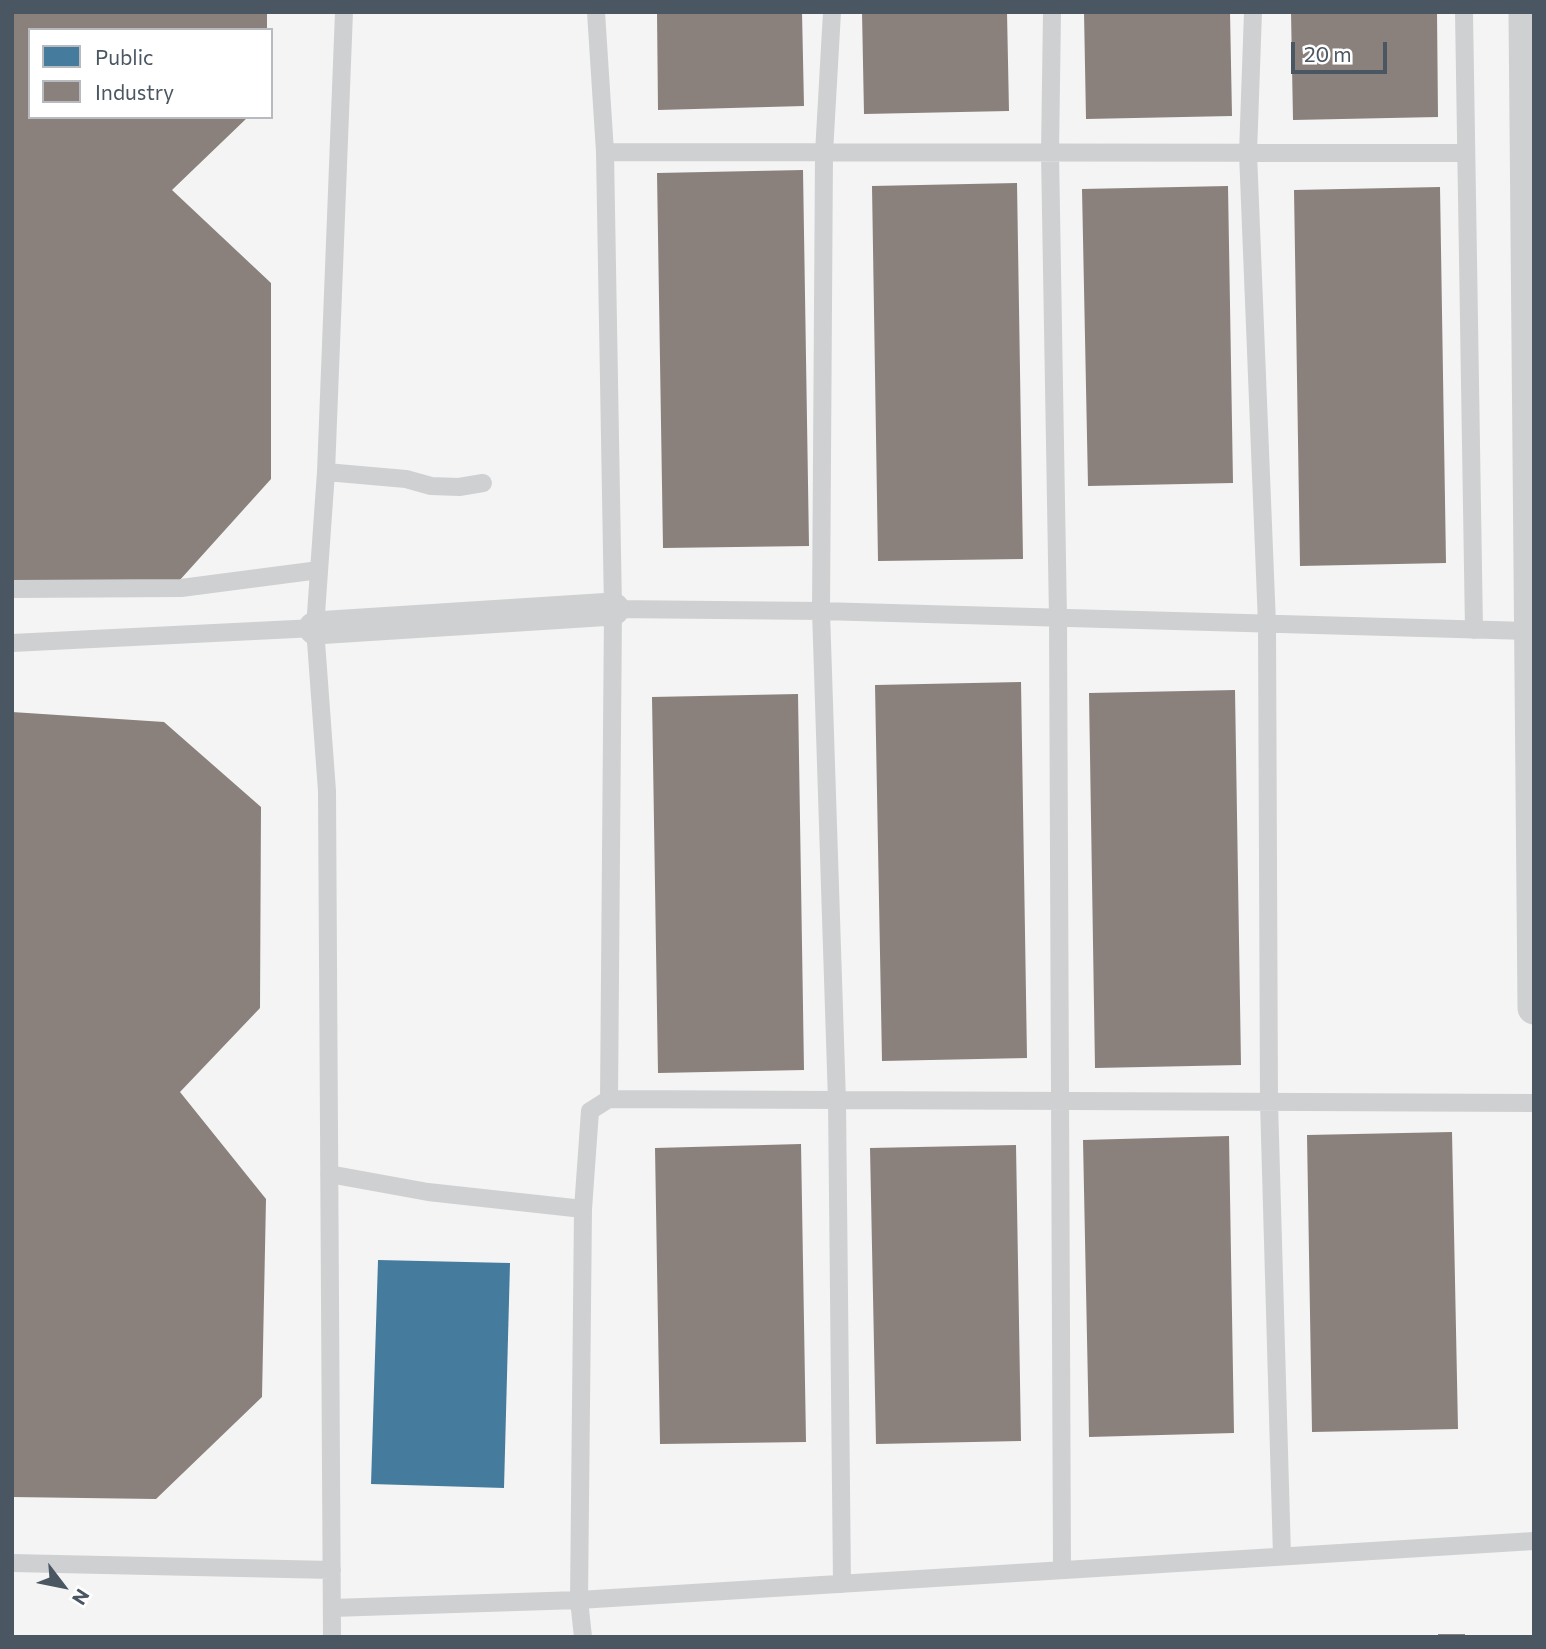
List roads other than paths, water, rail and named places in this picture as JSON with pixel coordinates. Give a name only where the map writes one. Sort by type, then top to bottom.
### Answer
[{"type":"street","points":[[1525,12],[1528,631],[1534,1008]]},
{"type":"street","points":[[314,628],[613,609]]},
{"type":"lane","points":[[332,1637],[327,791],[314,628],[326,472],[344,12]]},
{"type":"lane","points":[[596,12],[605,152],[613,609],[610,1099]]},
{"type":"lane","points":[[832,12],[824,153],[821,611],[837,1101],[842,1584]]},
{"type":"lane","points":[[1052,12],[1050,153],[1058,618],[1062,1570]]},
{"type":"lane","points":[[1253,12],[1248,153],[1267,624],[1269,1102],[1282,1556]]},
{"type":"lane","points":[[1464,12],[1474,630]]},
{"type":"lane","points":[[605,152],[1466,153]]},
{"type":"lane","points":[[326,472],[406,479],[430,486],[459,487],[483,483]]},
{"type":"lane","points":[[12,589],[181,588],[319,570]]},
{"type":"lane","points":[[613,609],[821,611],[1528,631]]},
{"type":"lane","points":[[12,643],[314,628]]},
{"type":"lane","points":[[583,1637],[579,1600],[583,1209],[590,1111],[610,1099],[1534,1103]]},
{"type":"lane","points":[[329,1174],[428,1192],[583,1209]]},
{"type":"lane","points":[[332,1608],[579,1600],[1534,1541]]},
{"type":"lane","points":[[12,1563],[332,1570]]}]
